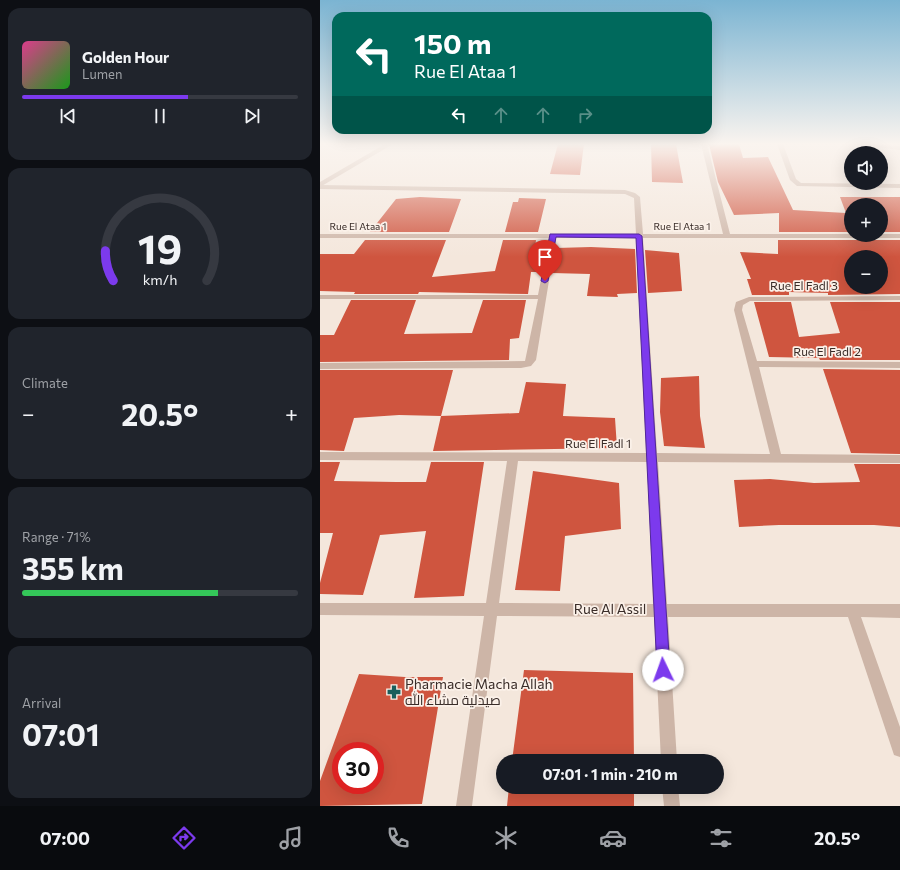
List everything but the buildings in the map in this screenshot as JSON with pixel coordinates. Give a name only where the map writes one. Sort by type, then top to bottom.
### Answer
[{"type":"street","points":[[713,182],[727,236]]},
{"type":"street","points":[[795,182],[798,185],[900,186]]},
{"type":"street","points":[[320,186],[625,192],[633,194],[637,197],[669,754]]},
{"type":"street","points":[[320,366],[528,364],[531,360],[553,235]]},
{"type":"street","name":"Rue El Ataa 1","points":[[320,236],[900,236]]},
{"type":"street","points":[[320,297],[542,296]]},
{"type":"street","name":"Rue El Fadl 3","points":[[754,364],[738,310],[742,301],[749,299],[900,298]]},
{"type":"street","points":[[754,364],[777,459]]},
{"type":"street","name":"Rue El Fadl 2","points":[[754,364],[900,365]]},
{"type":"street","name":"Rue El Fadl 1","points":[[320,456],[900,459]]},
{"type":"street","points":[[464,806],[513,457]]},
{"type":"street","name":"Rue Al Assil","points":[[320,609],[492,608],[900,611]]},
{"type":"street","points":[[852,610],[900,749]]},
{"type":"street","points":[[671,794],[672,806]]},
{"type":"place","name":"Pharmacie Macha Allah صيدلية مشاء الله","points":[[394,692]]},
{"type":"route","points":[[545,281],[553,235],[639,236],[663,670]]}]
